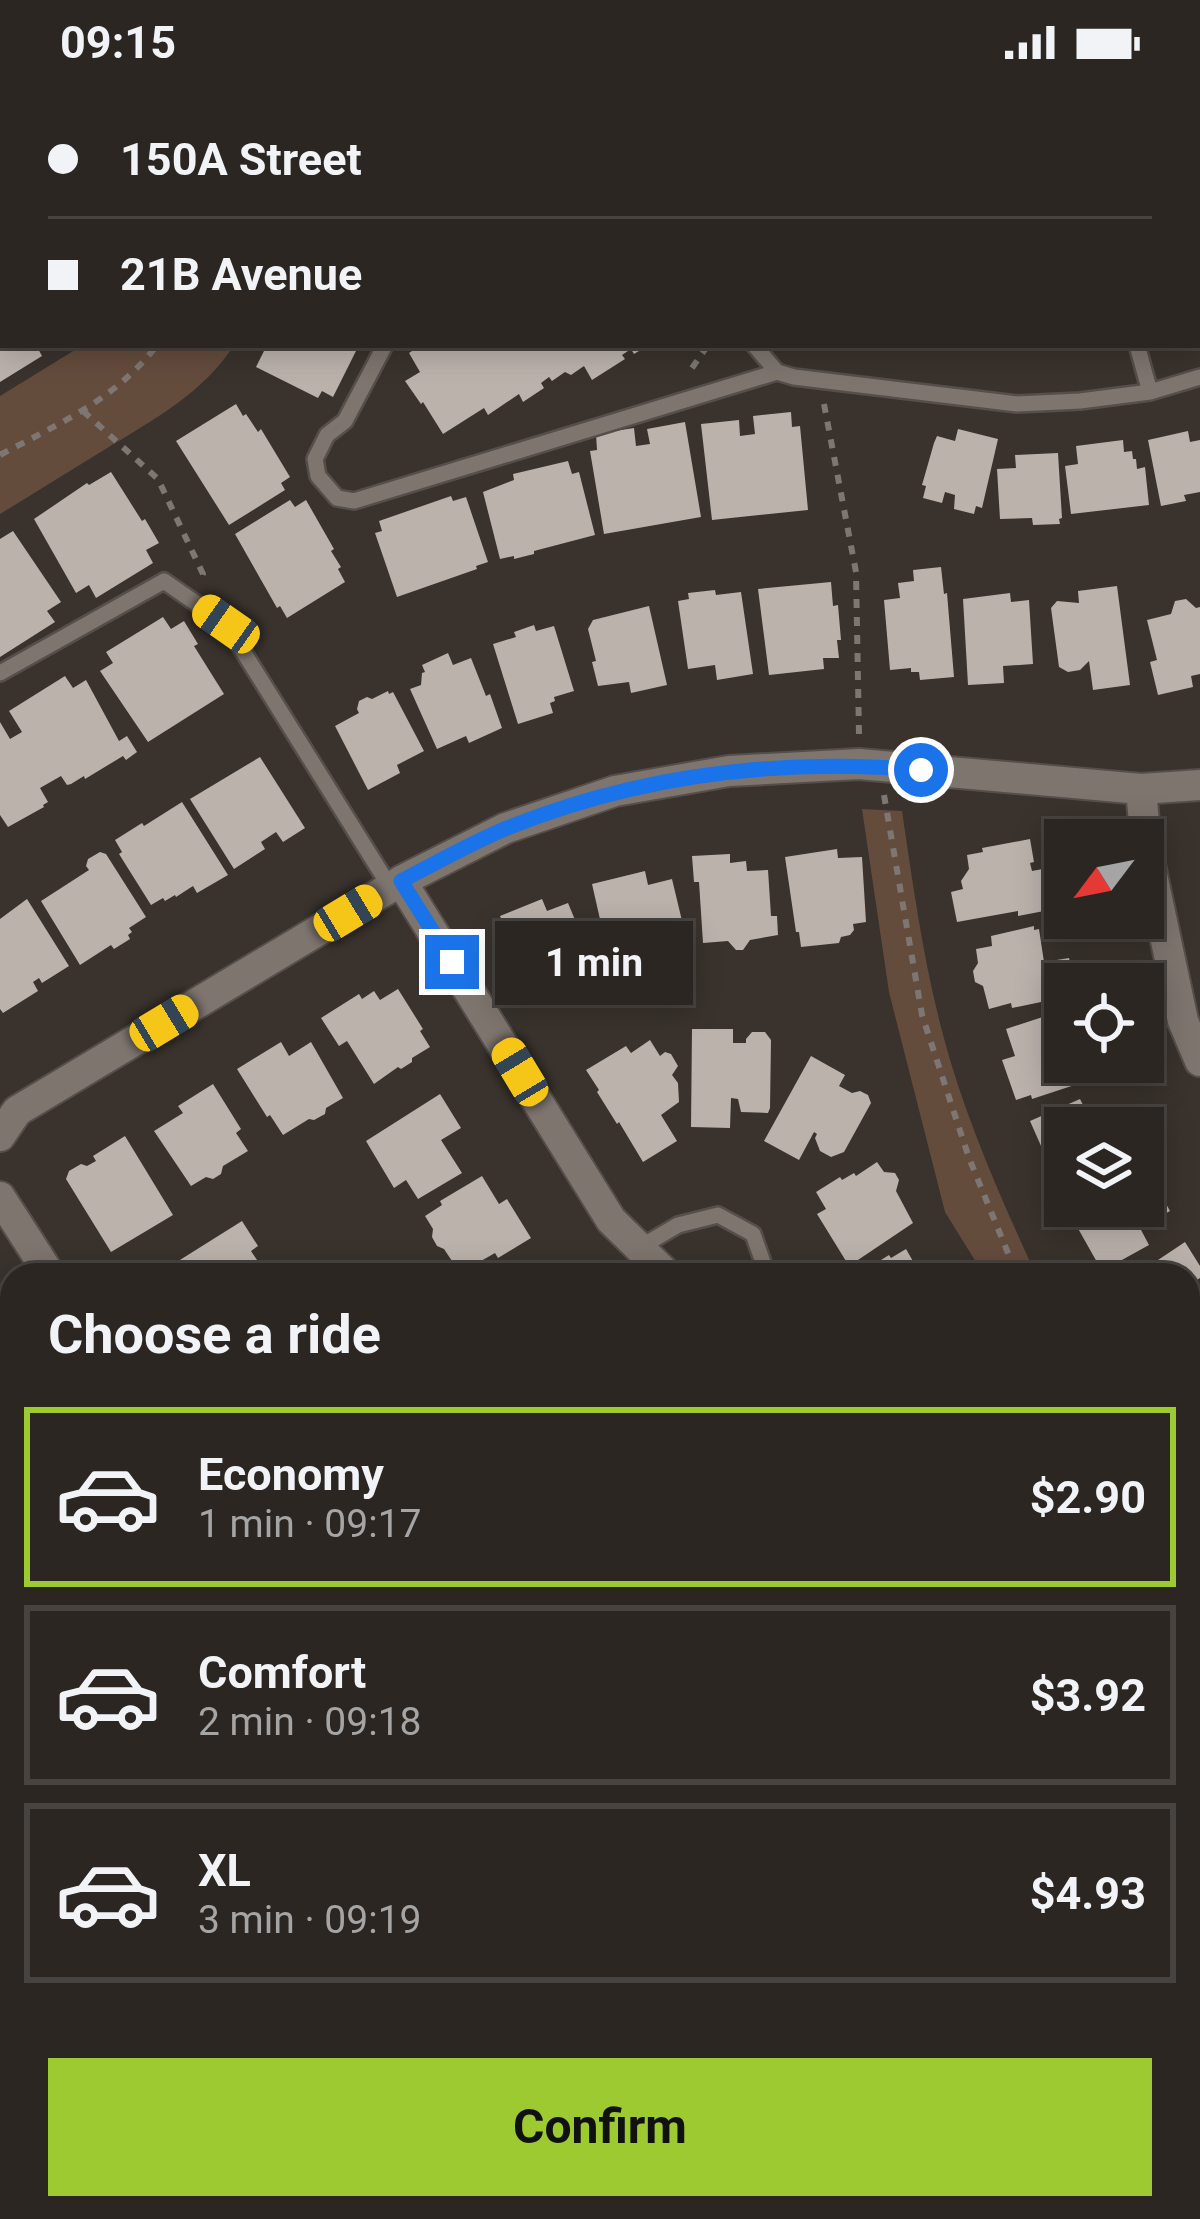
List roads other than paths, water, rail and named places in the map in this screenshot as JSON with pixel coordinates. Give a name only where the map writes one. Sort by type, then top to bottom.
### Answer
[{"type":"street","points":[[0,1136],[17,1111],[395,884],[506,828],[615,791],[729,771],[859,764],[1141,789],[1200,785]]},
{"type":"street","points":[[1141,789],[1146,846],[1178,999],[1200,1061]]},
{"type":"street","points":[[395,884],[610,1220],[655,1263]]},
{"type":"street","points":[[0,1197],[42,1263]]},
{"type":"lane","points":[[383,348],[345,421],[327,435],[315,459],[318,476],[337,498],[354,501],[777,372],[823,382],[1017,404],[1150,392],[1200,377]]},
{"type":"lane","points":[[757,348],[777,372]]},
{"type":"lane","points":[[1139,348],[1150,392]]},
{"type":"lane","points":[[0,673],[164,581],[226,624],[395,884]]},
{"type":"lane","points":[[639,1248],[678,1225],[718,1215],[753,1234],[764,1263]]}]
